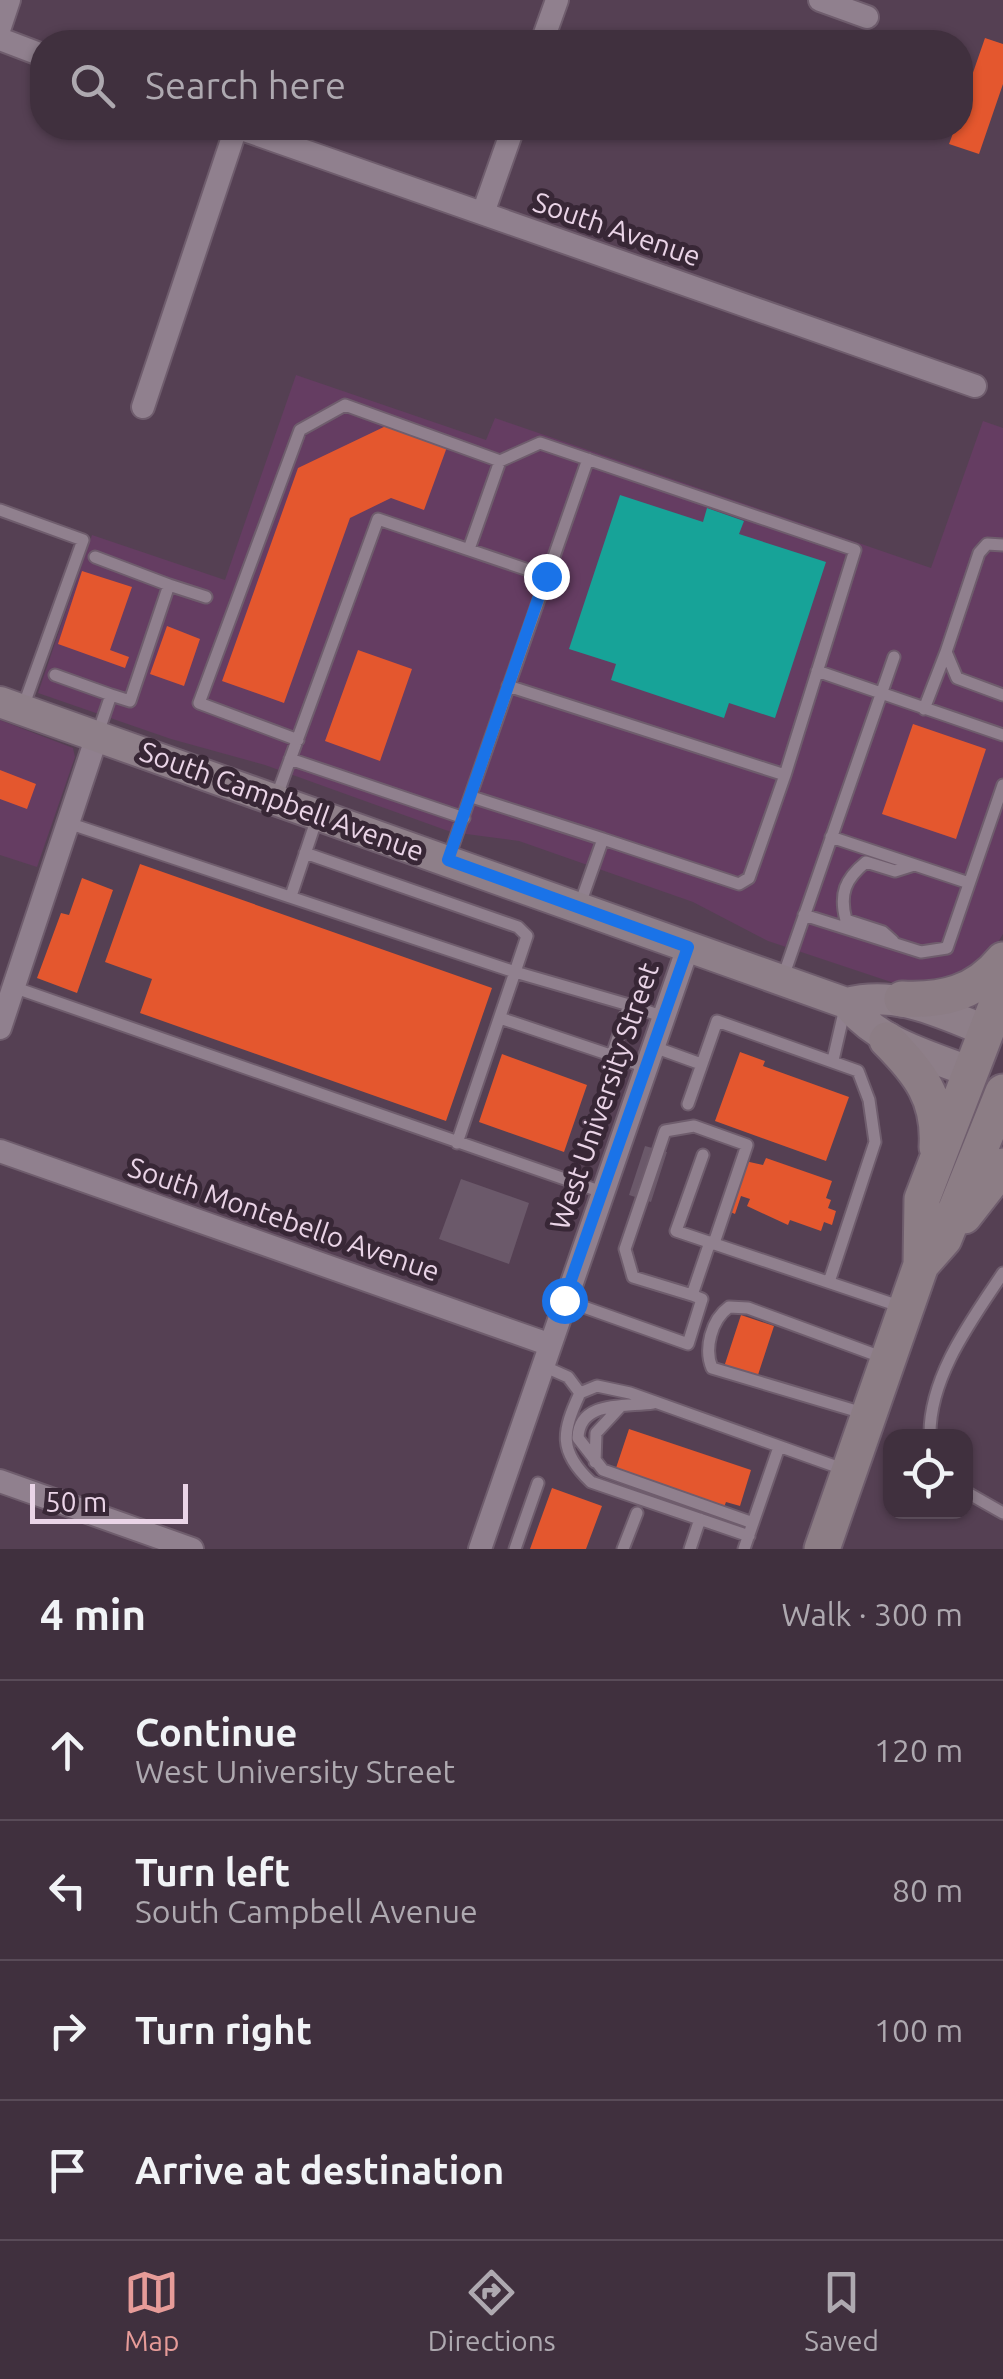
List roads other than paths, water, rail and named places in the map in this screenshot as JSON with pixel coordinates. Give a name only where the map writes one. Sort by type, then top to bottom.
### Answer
[{"type":"main road","name":"South Campbell Avenue","points":[[11,706],[846,1004],[866,1028],[887,1040],[987,1078]]},
{"type":"main road","points":[[902,999],[943,999],[985,979],[1003,960]]},
{"type":"main road","points":[[935,1166],[987,1078],[1003,988]]},
{"type":"main road","name":"South Campbell Avenue","points":[[846,1004],[876,996],[902,999],[995,1034]]},
{"type":"main road","points":[[887,1040],[929,1090],[938,1116],[935,1166],[918,1226],[932,1252]]},
{"type":"main road","points":[[822,1549],[906,1308],[1003,1092]]},
{"type":"main road","points":[[932,1252],[1003,1166]]},
{"type":"street","points":[[0,27],[9,0]]},
{"type":"street","points":[[546,30],[557,0]]},
{"type":"street","points":[[820,0],[868,17]]},
{"type":"street","points":[[0,40],[30,51]]},
{"type":"street","points":[[143,406],[234,140]]},
{"type":"street","name":"South Avenue","points":[[272,140],[975,386]]},
{"type":"street","points":[[483,214],[508,140]]},
{"type":"street","points":[[0,1028],[97,736]]},
{"type":"street","name":"West University Street","points":[[486,1547],[545,1354],[688,947]]},
{"type":"street","name":"South Montebello Avenue","points":[[0,1151],[545,1354]]},
{"type":"street","points":[[0,1481],[192,1549]]},
{"type":"lane","points":[[298,740],[199,703],[300,430],[345,405],[500,461],[540,443],[855,550],[758,860],[749,878],[739,884],[472,797]]},
{"type":"lane","points":[[448,860],[588,459]]},
{"type":"lane","points":[[469,548],[500,461]]},
{"type":"lane","points":[[0,510],[83,540],[11,706]]},
{"type":"lane","points":[[276,798],[378,518],[546,576]]},
{"type":"lane","points":[[924,709],[979,553],[986,544],[1003,545]]},
{"type":"lane","points":[[95,558],[206,598]]},
{"type":"lane","points":[[55,676],[130,701],[170,585]]},
{"type":"lane","points":[[946,652],[957,678],[1003,695]]},
{"type":"lane","points":[[782,980],[894,657]]},
{"type":"lane","points":[[818,672],[1003,735]]},
{"type":"lane","points":[[508,686],[785,774]]},
{"type":"lane","points":[[97,736],[112,694]]},
{"type":"lane","points":[[290,759],[464,818]]},
{"type":"lane","points":[[804,915],[920,952],[947,948],[1003,785]]},
{"type":"lane","points":[[290,896],[319,813]]},
{"type":"lane","points":[[68,823],[516,972],[664,1016]]},
{"type":"lane","points":[[832,836],[969,883]]},
{"type":"lane","points":[[578,907],[602,839]]},
{"type":"lane","points":[[305,853],[518,927],[527,936],[457,1144]]},
{"type":"lane","points":[[898,946],[883,932],[846,920],[840,900],[849,875],[866,862],[895,870],[914,866]]},
{"type":"lane","points":[[14,987],[602,1192]]},
{"type":"lane","points":[[833,1060],[846,1004]]},
{"type":"lane","points":[[612,1055],[629,1006]]},
{"type":"lane","points":[[500,1018],[612,1055],[702,1064]]},
{"type":"lane","points":[[688,1104],[717,1020],[858,1071],[869,1100],[876,1142],[829,1282]]},
{"type":"lane","points":[[564,1300],[688,1344],[702,1299],[692,1296],[633,1276],[624,1249],[665,1131],[694,1126],[747,1144],[692,1296]]},
{"type":"lane","points":[[703,1155],[676,1231],[906,1308]]},
{"type":"lane","points":[[931,1429],[936,1394],[950,1361],[1003,1273]]},
{"type":"lane","points":[[869,1414],[722,1374],[708,1358],[713,1332],[722,1311],[736,1306],[888,1360]]},
{"type":"lane","points":[[694,1325],[713,1332]]},
{"type":"lane","points":[[545,1354],[580,1393]]},
{"type":"lane","points":[[779,1447],[746,1542],[700,1520],[590,1482],[573,1465],[566,1428],[580,1393],[597,1386],[657,1403],[849,1471]]},
{"type":"lane","points":[[657,1403],[594,1410],[578,1429],[578,1438],[595,1462],[616,1476],[753,1523]]},
{"type":"lane","points":[[595,1462],[596,1433],[620,1407]]},
{"type":"lane","points":[[515,1549],[538,1483]]},
{"type":"lane","points":[[973,1496],[1003,1513]]},
{"type":"lane","points":[[623,1549],[637,1513]]},
{"type":"lane","points":[[690,1549],[700,1520]]}]
